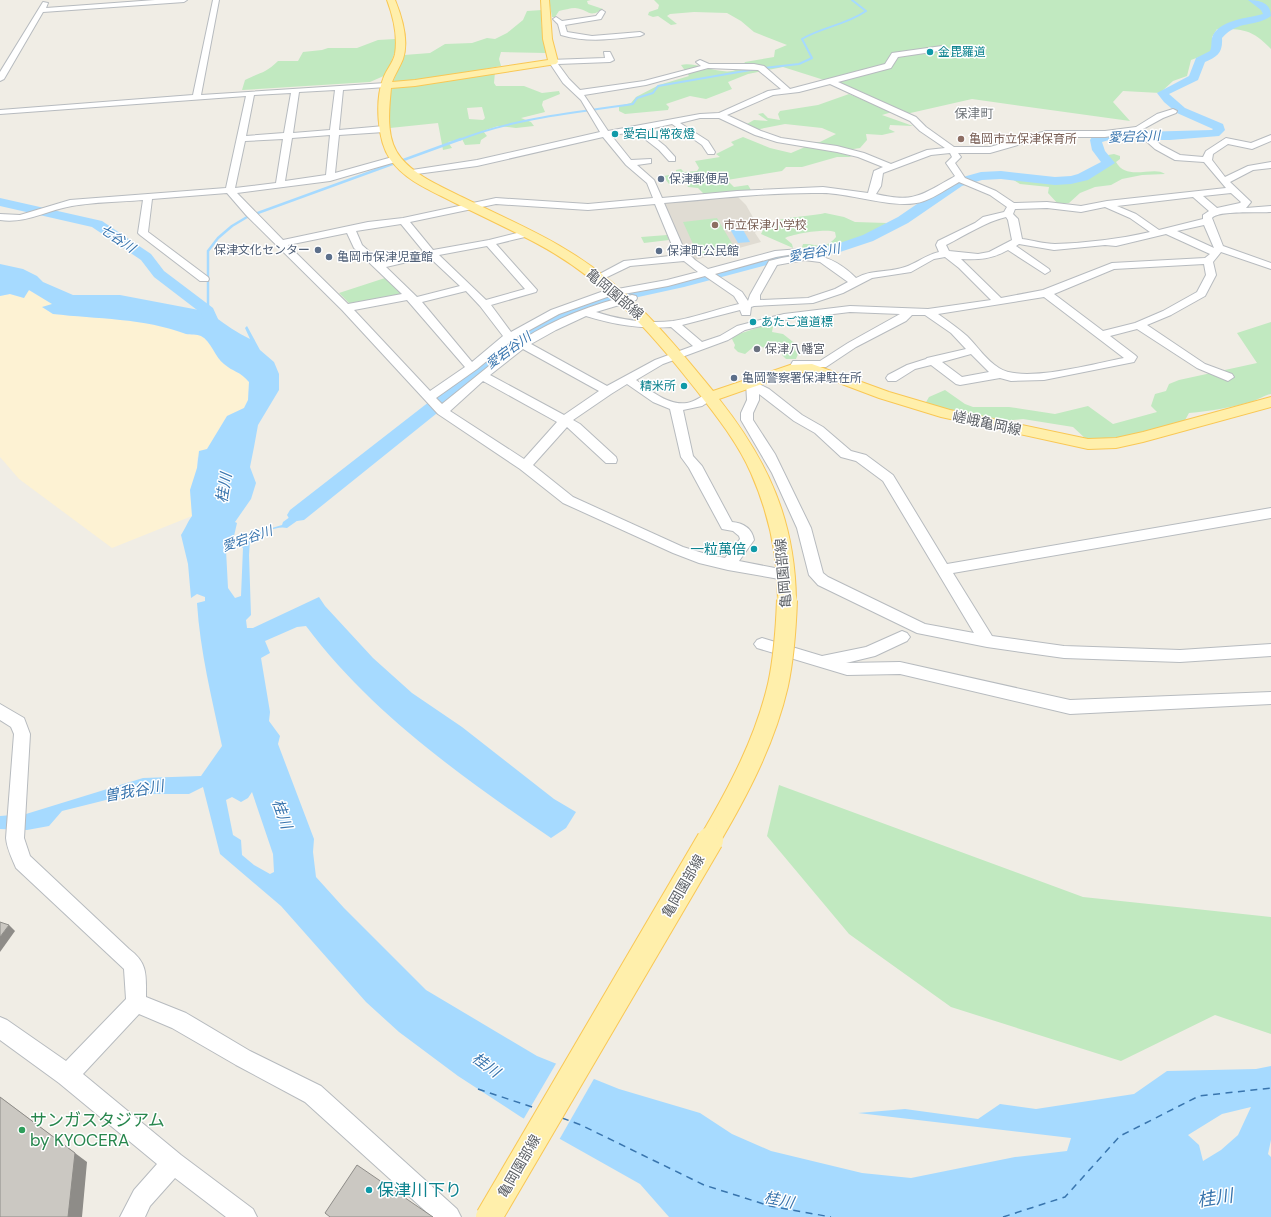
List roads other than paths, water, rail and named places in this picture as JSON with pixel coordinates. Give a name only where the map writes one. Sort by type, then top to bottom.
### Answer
[{"type":"main road","name":"亀岡園部線","points":[[391,0],[396,14],[401,50],[399,61],[388,78],[386,85],[384,129],[388,144],[399,161],[422,181],[561,252],[599,277],[622,296],[652,325],[710,397],[743,443],[766,487],[784,553],[787,600],[786,635],[778,686],[766,726],[734,799],[489,1217]]},
{"type":"main road","points":[[386,85],[415,83],[553,62],[547,39],[548,8],[545,0]]},
{"type":"main road","name":"嵯峨亀岡線","points":[[710,397],[795,368],[812,368],[896,399],[947,414],[1088,444],[1126,441],[1195,425],[1271,402]]},
{"type":"street","points":[[0,79],[46,0]]},
{"type":"street","points":[[40,10],[184,0]]},
{"type":"street","points":[[197,97],[216,0]]},
{"type":"street","points":[[564,32],[558,21],[599,18],[602,12]]},
{"type":"street","points":[[547,39],[564,32],[584,37],[640,34]]},
{"type":"street","points":[[412,173],[477,164],[606,134],[700,116],[720,115],[764,96],[799,90],[888,66],[895,55],[942,48]]},
{"type":"street","points":[[553,62],[610,60],[607,54]]},
{"type":"street","points":[[553,62],[566,81],[584,99],[606,134],[630,164],[651,182],[679,250],[685,258],[738,294],[749,304]]},
{"type":"street","points":[[578,93],[646,82],[692,71],[703,64],[754,66],[761,68],[766,82],[764,96]]},
{"type":"street","points":[[829,81],[913,119],[918,126],[937,136],[952,150],[957,157],[950,163],[961,177],[959,178]]},
{"type":"street","points":[[766,82],[788,91]]},
{"type":"street","points":[[0,112],[251,93],[386,85]]},
{"type":"street","points":[[330,178],[339,87]]},
{"type":"street","points":[[280,185],[295,90]]},
{"type":"street","points":[[230,191],[251,93]]},
{"type":"street","points":[[1143,134],[1160,116],[1173,111]]},
{"type":"street","points":[[720,115],[758,133],[780,140],[838,149],[861,155],[890,166]]},
{"type":"street","points":[[672,121],[705,143],[711,152]]},
{"type":"street","points":[[241,139],[384,129]]},
{"type":"street","points":[[638,129],[672,158]]},
{"type":"street","points":[[871,196],[876,186],[879,171],[890,166],[930,152],[952,150],[990,150],[1046,134],[1143,134],[1158,147],[1178,158],[1207,160],[1224,181],[1246,202],[1245,205],[1215,211],[1208,215],[1208,221],[1217,238],[1211,275],[1201,294],[1167,313],[1139,325],[1103,334]]},
{"type":"street","points":[[1207,160],[1209,154],[1226,141],[1252,146],[1271,138]]},
{"type":"street","points":[[0,217],[12,219],[21,218],[65,205],[148,196],[230,191],[330,178],[399,161]]},
{"type":"street","points":[[630,164],[648,161]]},
{"type":"street","points":[[1224,181],[1251,168],[1271,164]]},
{"type":"street","points":[[959,178],[993,194],[1010,210],[1013,219],[1012,243]]},
{"type":"street","points":[[280,244],[350,229],[403,221],[471,206],[510,201],[588,207],[737,194],[823,190],[871,196],[897,202],[921,199],[959,178]]},
{"type":"street","points":[[999,302],[970,274],[965,265],[947,254],[941,245],[942,243],[978,225],[986,219],[1010,210],[1046,205],[1081,209],[1107,204],[1235,190]]},
{"type":"street","points":[[230,191],[251,215],[346,308],[436,404],[526,466],[568,500],[678,550],[704,559],[728,565],[785,575]]},
{"type":"street","points":[[1195,194],[1215,211]]},
{"type":"street","points":[[148,196],[143,233],[204,279]]},
{"type":"street","points":[[1107,204],[1164,232],[1214,254],[1268,261]]},
{"type":"street","points":[[1230,209],[1254,211],[1271,210]]},
{"type":"street","points":[[403,221],[431,253],[468,287],[516,341],[607,391]]},
{"type":"street","points":[[585,312],[608,320],[652,325],[674,324],[749,304],[809,301],[839,291],[869,275],[907,270],[930,258],[947,254],[992,255],[1012,243],[1054,247],[1105,242],[1116,243],[1208,221]]},
{"type":"street","points":[[350,229],[358,246],[412,298],[436,328],[472,367]]},
{"type":"street","points":[[379,266],[431,253],[488,243],[525,234]]},
{"type":"street","points":[[484,304],[532,290],[488,243]]},
{"type":"street","points":[[1012,243],[1045,271]]},
{"type":"street","points":[[1116,243],[1142,264]]},
{"type":"street","points":[[712,276],[775,254],[796,251]]},
{"type":"street","points":[[526,466],[566,420],[607,391],[659,362],[724,338],[741,328],[784,317],[850,309],[928,312],[999,302],[1046,293],[1112,266],[1167,264],[1214,254]]},
{"type":"street","points":[[436,404],[472,367],[516,341],[555,312],[588,299],[622,296],[773,263],[815,256],[843,272],[854,282]]},
{"type":"street","points":[[599,277],[628,263],[685,258]]},
{"type":"street","points":[[741,328],[749,304],[773,263]]},
{"type":"street","points":[[346,308],[412,298],[468,287]]},
{"type":"street","points":[[928,312],[958,333],[1000,374],[1009,377],[1029,378],[1130,360],[1131,357],[1103,334],[1046,293]]},
{"type":"street","points":[[436,404],[483,376],[516,341],[540,333],[622,296]]},
{"type":"street","points":[[795,368],[797,363],[804,362],[822,365],[852,345],[902,319],[909,311]]},
{"type":"street","points":[[674,324],[700,346]]},
{"type":"street","points":[[1139,325],[1201,366],[1228,377]]},
{"type":"street","points":[[892,378],[911,367],[931,360],[974,350]]},
{"type":"street","points":[[931,360],[960,381],[1000,374]]},
{"type":"street","points":[[483,376],[566,420],[576,427],[611,460]]},
{"type":"street","points":[[629,380],[663,404],[676,408],[700,404],[710,397]]},
{"type":"street","points":[[752,382],[757,388],[765,392],[798,418],[819,430],[846,454],[862,458],[888,478],[986,641]]},
{"type":"street","points":[[752,382],[753,400],[747,420],[769,454],[804,528],[816,575],[823,581],[922,629],[986,641],[1079,653],[1180,656],[1271,650]]},
{"type":"street","points":[[676,408],[687,457],[695,466],[727,526],[737,527],[746,534],[747,540],[728,565]]},
{"type":"street","points":[[943,570],[1271,513]]},
{"type":"street","points":[[821,662],[869,652],[902,637]]},
{"type":"street","points":[[762,644],[847,669],[900,668],[1070,706],[1271,698]]},
{"type":"street","points":[[0,711],[18,722],[22,734],[15,838],[16,846],[23,862],[122,956],[133,964],[136,980],[136,1003],[67,1075]]},
{"type":"street","points":[[136,1003],[179,1020],[243,1058],[313,1094],[449,1217]]},
{"type":"street","points":[[0,1027],[67,1075],[173,1163],[245,1217]]},
{"type":"street","points":[[132,1217],[142,1198],[173,1163]]},
{"type":"water","points":[[742,228],[750,242],[738,243],[730,229]]},
{"type":"water","points":[[0,264],[23,269],[37,276],[43,282],[73,295],[120,295],[199,310],[178,294],[180,291],[231,329],[250,339],[245,328],[247,326],[260,350],[274,362],[279,374],[279,390],[258,425],[250,467],[256,483],[251,499],[235,522],[237,523],[234,536],[248,535],[282,525],[283,522],[317,497],[322,497],[316,504],[307,509],[301,518],[287,528],[283,527],[273,529],[250,539],[249,555],[251,615],[246,620],[247,628],[253,628],[319,597],[325,606],[373,658],[412,693],[462,727],[554,799],[576,812],[566,828],[551,838],[484,791],[420,742],[359,687],[332,658],[306,626],[297,627],[265,641],[270,653],[261,658],[270,712],[269,721],[280,736],[278,744],[314,839],[313,852],[316,877],[344,908],[426,990],[537,1056],[619,1089],[700,1113],[732,1134],[771,1151],[862,1173],[911,1178],[1015,1157],[1067,1151],[1071,1138],[858,1113],[905,1109],[978,1119],[1000,1104],[1036,1109],[1134,1094],[1167,1071],[1256,1069],[1271,1066],[1271,1140],[1268,1154],[1271,1157],[1271,1217],[669,1217],[640,1184],[521,1117],[458,1076],[399,1032],[366,1002],[281,906],[220,854],[203,787],[189,794],[139,794],[114,798],[62,811],[49,826],[27,830],[0,829],[0,816],[26,814],[143,778],[201,776],[222,746],[201,639],[197,603],[205,601],[205,597],[197,594],[191,598],[188,564],[181,535],[192,516],[190,490],[197,468],[199,451],[207,449],[227,416],[244,408],[248,400],[249,382],[243,376],[224,364],[208,342],[199,335],[186,334],[137,322],[53,314],[42,307],[52,304],[29,290],[24,298],[10,294],[0,296]],"holes":[[[233,545],[240,545],[243,548],[241,596],[235,598],[228,588],[226,550]],[[252,792],[273,854],[274,872],[270,874],[254,865],[242,855],[241,840],[233,835],[226,800],[232,797],[241,802],[248,798]],[[1251,1107],[1238,1135],[1221,1150],[1203,1161],[1199,1145],[1188,1135],[1222,1114]]]},
{"type":"waterway","points":[[764,68],[799,64],[812,58],[802,39],[850,20],[866,11],[852,0]]},
{"type":"waterway","name":"愛宕谷川","points":[[297,515],[512,345],[528,334],[580,308],[607,299],[684,283],[777,258],[837,249],[868,238],[903,220],[957,183],[981,176],[1001,175],[1055,181],[1071,180],[1083,177],[1109,163],[1096,147],[1096,140],[1108,136],[1170,136],[1215,133],[1219,130],[1219,127],[1188,114],[1174,106],[1163,93],[1194,78],[1200,60],[1216,51],[1217,38],[1228,27],[1239,22],[1266,16],[1268,14],[1265,8],[1253,0]]},
{"type":"waterway","points":[[459,140],[501,126],[523,121],[633,104],[637,98],[653,93],[658,86],[756,69]]},
{"type":"waterway","points":[[208,311],[208,251],[218,238],[232,226],[247,217],[461,139]]},
{"type":"waterway","name":"七谷川","points":[[0,202],[97,224],[146,257],[159,274],[208,311],[210,319]]},
{"type":"place","name":"金毘羅道","points":[[930,52]]},
{"type":"place","name":"愛宕山常夜燈","points":[[615,134]]},
{"type":"place","name":"亀岡市立保津保育所","points":[[961,139]]},
{"type":"place","name":"保津郵便局","points":[[661,179]]},
{"type":"place","name":"市立保津小学校","points":[[715,225]]},
{"type":"place","name":"保津文化センター","points":[[318,250]]},
{"type":"place","name":"保津町公民館","points":[[659,251]]},
{"type":"place","name":"亀岡市保津児童館","points":[[329,257]]},
{"type":"place","name":"あたご道道標","points":[[753,322]]},
{"type":"place","name":"保津八幡宮","points":[[757,349]]},
{"type":"place","name":"亀岡警察署保津駐在所","points":[[734,378]]},
{"type":"place","name":"精米所","points":[[684,386]]},
{"type":"place","name":"一粒萬倍","points":[[754,549]]},
{"type":"place","name":"サンガスタジアム by KYOCERA","points":[[22,1130]]},
{"type":"place","name":"保津川下り","points":[[369,1190]]},
{"type":"district","name":"保津町","points":[[974,113]]},
{"type":"water label","name":"桂川","points":[[224,488]]},
{"type":"water label","name":"曽我谷川","points":[[134,791]]},
{"type":"water label","name":"桂川","points":[[282,814]]},
{"type":"water label","name":"桂川","points":[[486,1065]]},
{"type":"water label","name":"桂川","points":[[1215,1198]]},
{"type":"water label","name":"桂川","points":[[779,1200]]}]
